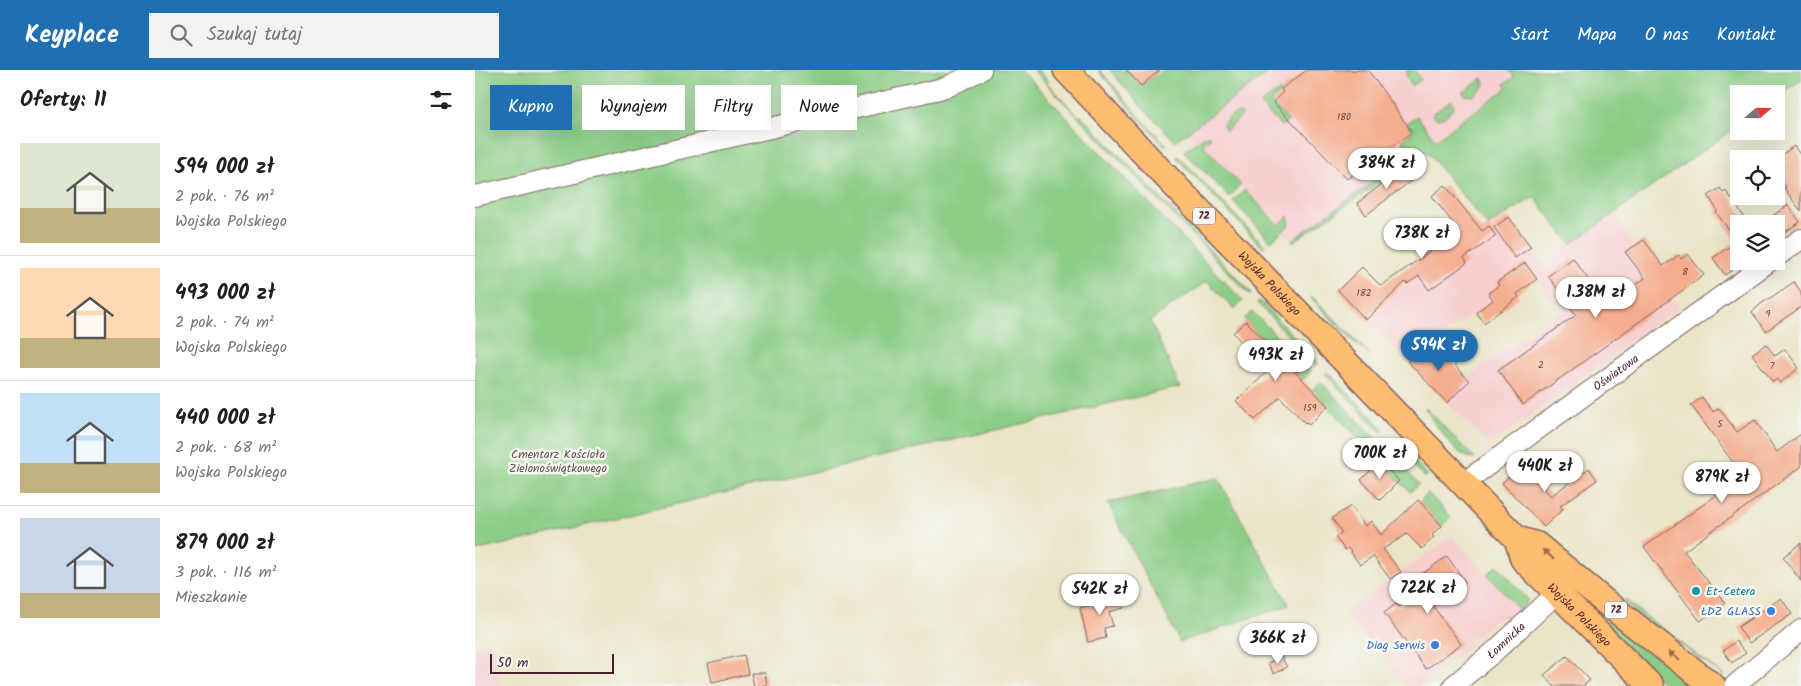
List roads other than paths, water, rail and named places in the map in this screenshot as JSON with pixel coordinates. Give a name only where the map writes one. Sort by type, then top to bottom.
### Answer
[{"type":"main road","name":"Wojska Polskiego","points":[[1066,70],[1109,117],[1517,539],[1523,559],[1651,686]]},
{"type":"main road","name":"Wojska Polskiego","points":[[1517,539],[1537,545],[1604,601],[1713,686]]},
{"type":"street","points":[[475,196],[939,89],[981,70]]},
{"type":"street","points":[[1785,251],[1801,239]]},
{"type":"street","name":"Oświatowa","points":[[1462,484],[1758,270]]},
{"type":"street","name":"Łomnicka","points":[[1453,686],[1495,651],[1557,593]]},
{"type":"street","points":[[1743,684],[1801,630]]},
{"type":"place","name":"Et-Cetera","points":[[1696,591]]},
{"type":"place","name":"ŁDZ GLASS","points":[[1771,611]]},
{"type":"place","name":"Diag Serwis","points":[[1435,645]]},
{"type":"park label","name":"Cmentarz Kościoła Zielonoświątkowego","points":[[558,461]]}]
